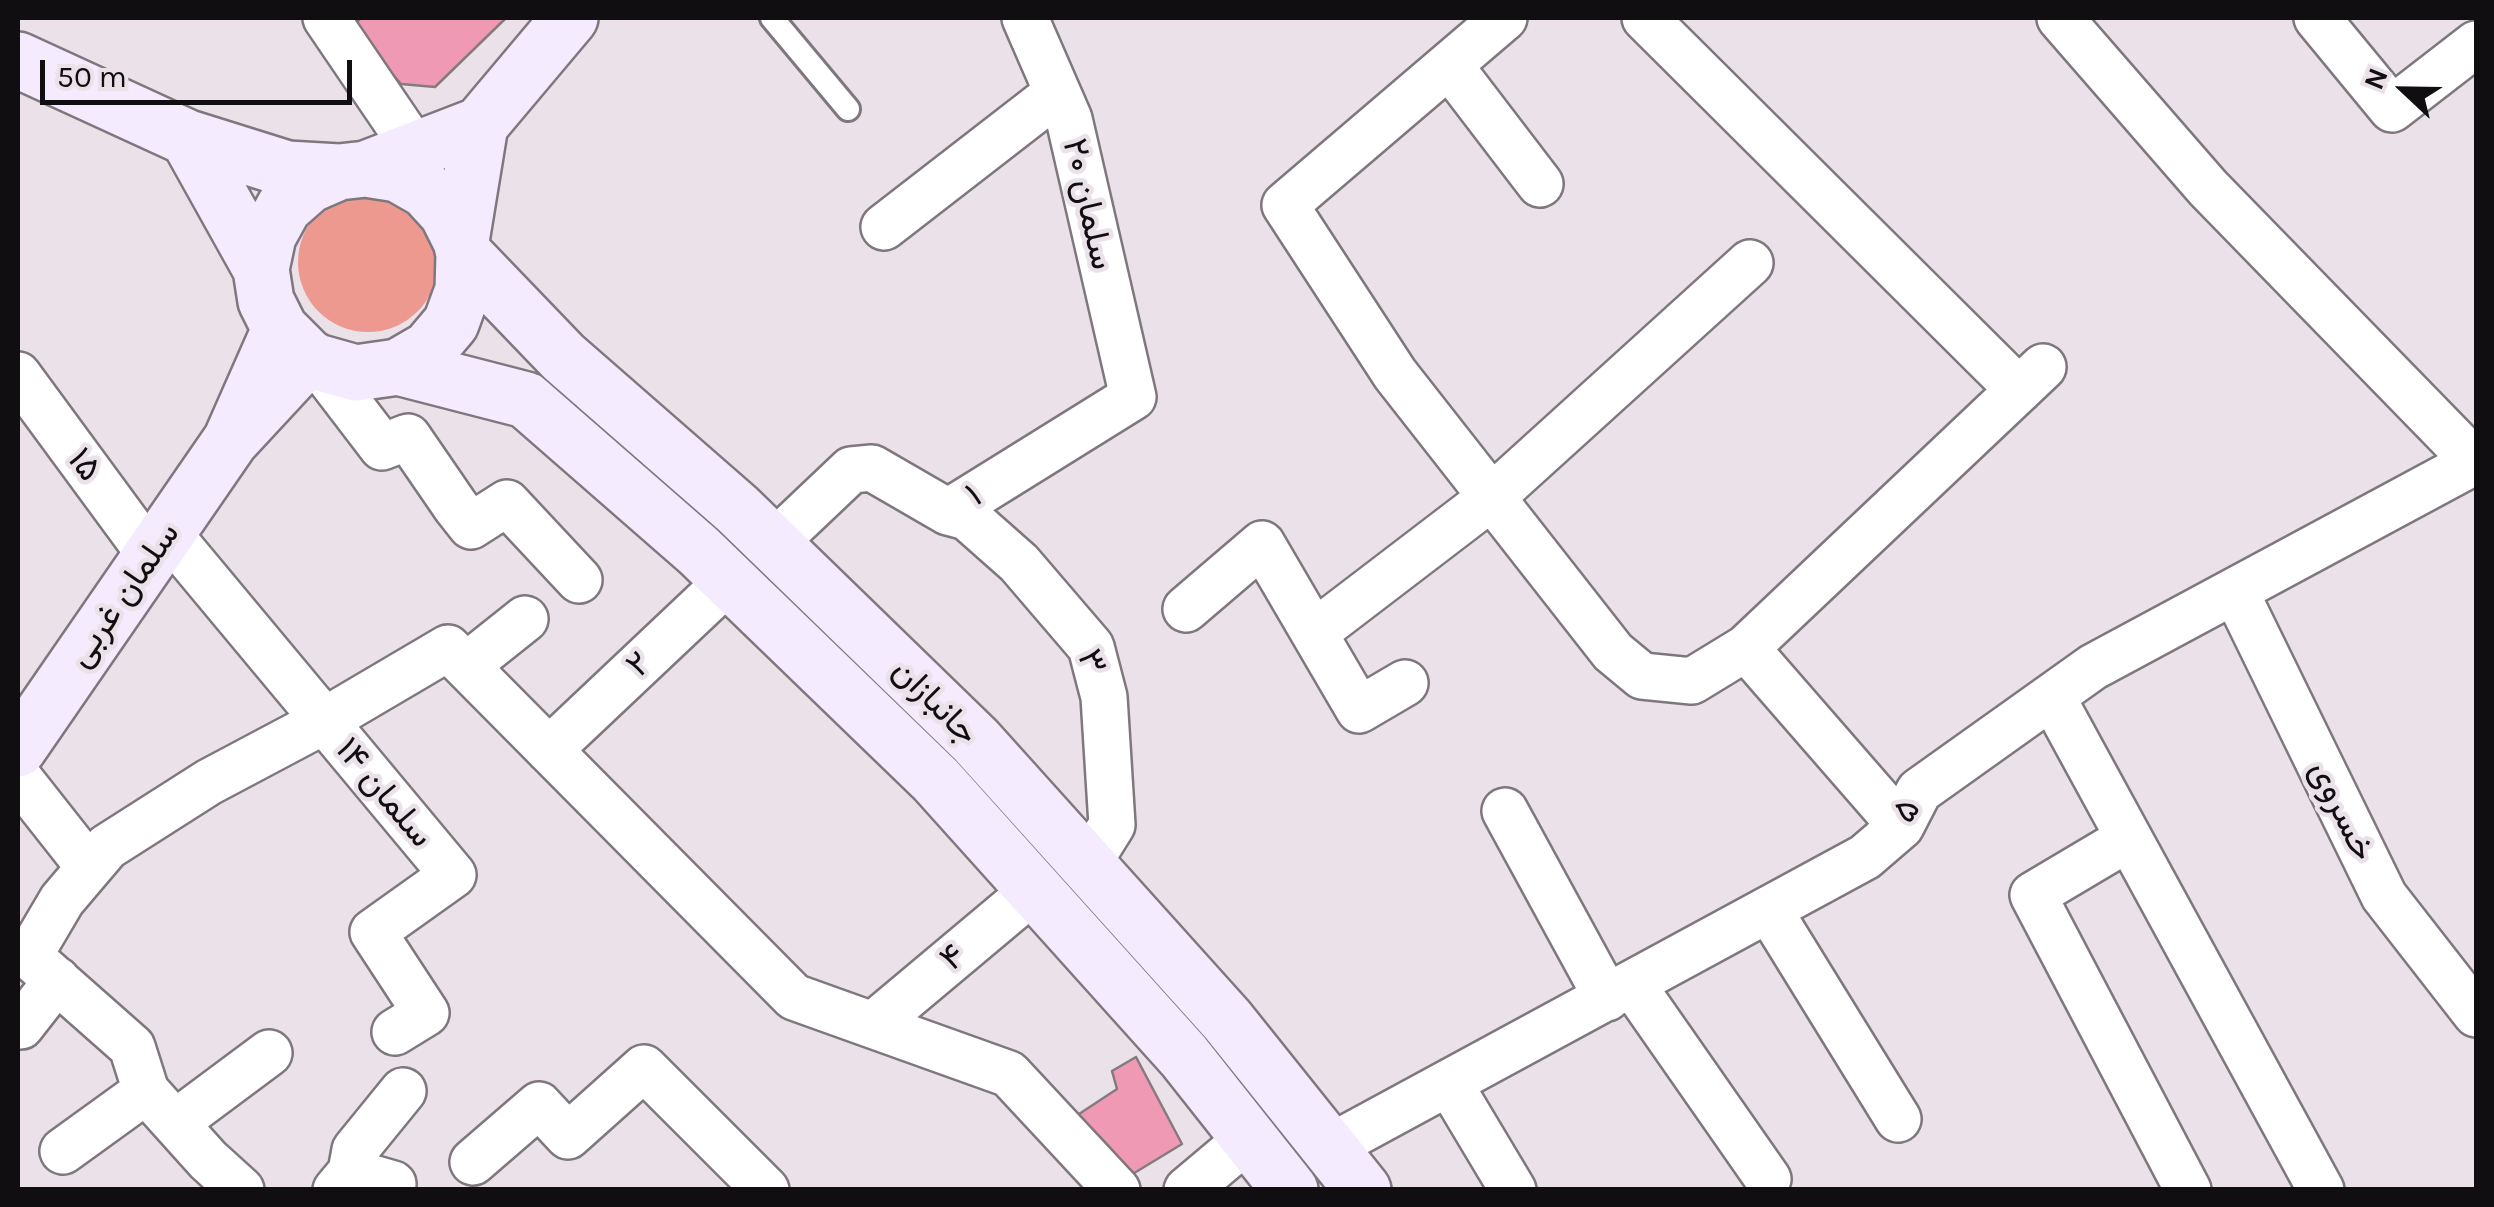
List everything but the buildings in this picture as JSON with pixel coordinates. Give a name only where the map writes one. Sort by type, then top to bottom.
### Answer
[{"type":"street","points":[[326,18],[373,163]]},
{"type":"street","points":[[570,18],[480,126],[309,185],[284,207],[268,236],[262,268],[266,300],[382,448],[408,437],[471,526],[507,503],[579,580]]},
{"type":"street","name":"سلمان ۲۰","points":[[1025,18],[1068,119],[1133,396]]},
{"type":"street","points":[[1504,18],[1285,205],[1395,374],[1613,652],[1642,676],[1692,681],[1746,648],[2031,378],[1645,18]]},
{"type":"street","points":[[2060,18],[2208,188],[2476,461]]},
{"type":"street","points":[[2317,18],[2392,109],[2476,44]]},
{"type":"street","points":[[18,60],[188,138],[287,169],[373,163],[426,190],[447,213],[463,248]]},
{"type":"street","points":[[1448,65],[1540,184]]},
{"type":"street","points":[[884,228],[1058,93]]},
{"type":"street","points":[[301,349],[356,373],[398,367],[429,349],[451,323],[464,290],[463,248],[480,126]]},
{"type":"street","points":[[188,138],[262,268]]},
{"type":"street","name":"جانبازان","points":[[463,248],[562,357],[737,510],[976,742],[1228,1020],[1363,1190]]},
{"type":"street","points":[[1314,633],[1492,497],[1750,263]]},
{"type":"street","name":"سلمان غربی","points":[[18,749],[231,440],[301,349]]},
{"type":"street","name":"جانبازان","points":[[398,367],[526,400],[729,580],[936,780],[1184,1056],[1290,1190]]},
{"type":"street","name":"۱۵","points":[[18,375],[160,544]]},
{"type":"street","name":"۱","points":[[773,544],[851,470],[872,468],[948,512],[1133,396]]},
{"type":"street","name":"۵","points":[[1330,1147],[1866,858],[1901,826],[1919,791],[2094,668],[2476,461]]},
{"type":"street","name":"۳","points":[[948,512],[967,517],[1019,563],[1091,647],[1104,696],[1112,825],[1087,865]]},
{"type":"street","name":"سلمان ۱۴","points":[[160,544],[324,722],[453,876],[372,932],[426,1013],[395,1032]]},
{"type":"street","points":[[1186,609],[1262,544],[1359,710],[1406,684]]},
{"type":"street","name":"۲","points":[[549,750],[729,580]]},
{"type":"street","name":"خسروی","points":[[2235,591],[2384,896],[2476,1014]]},
{"type":"street","points":[[466,666],[525,618]]},
{"type":"street","points":[[18,1026],[43,968],[62,900],[106,846],[209,782],[324,722],[448,648],[794,997],[1008,1074],[1117,1190]]},
{"type":"street","points":[[1746,648],[1901,826]]},
{"type":"street","points":[[2052,697],[2320,1190]]},
{"type":"street","points":[[18,776],[89,867]]},
{"type":"street","points":[[1505,810],[1620,990],[1768,1179]]},
{"type":"street","points":[[2128,838],[2033,896],[2188,1190]]},
{"type":"street","name":"۴","points":[[872,1025],[1034,890]]},
{"type":"street","points":[[1768,910],[1898,1119]]},
{"type":"street","points":[[43,968],[132,1047],[161,1107],[241,1190]]},
{"type":"street","points":[[1184,1056],[1228,1020]]},
{"type":"street","points":[[63,1151],[270,1053]]},
{"type":"street","points":[[473,1162],[538,1105],[568,1136],[644,1068],[766,1190]]},
{"type":"street","points":[[1449,1083],[1513,1190]]},
{"type":"street","points":[[360,1182],[355,1150],[403,1092]]},
{"type":"street","points":[[1188,1190],[1250,1138]]},
{"type":"lane","points":[[772,18],[848,109]]},
{"type":"shaded area","points":[[368,192],[395,198],[417,213],[432,235],[438,262],[432,289],[417,311],[395,326],[368,332],[341,326],[319,311],[304,289],[298,262],[304,235],[319,213],[341,198]]}]
